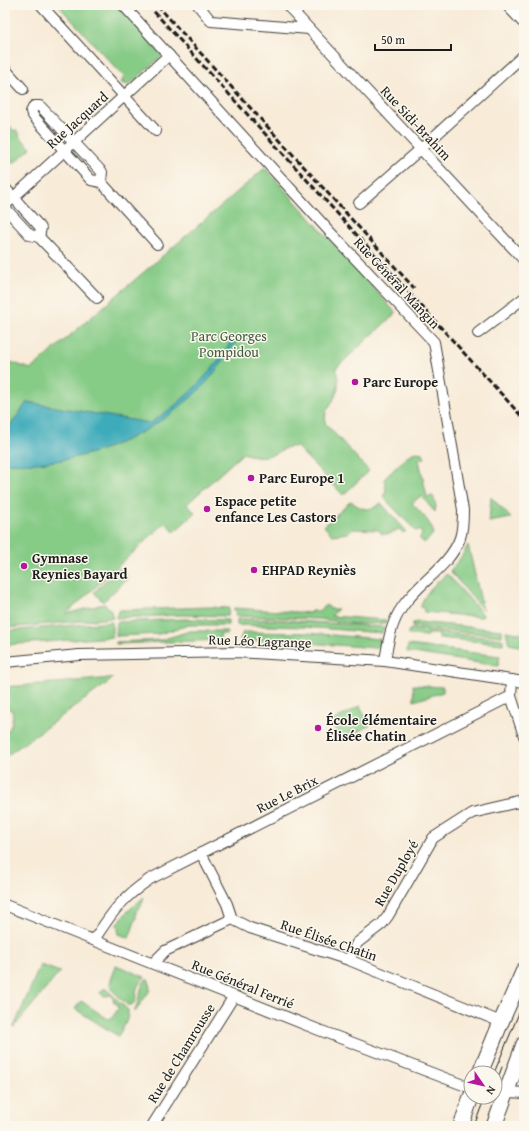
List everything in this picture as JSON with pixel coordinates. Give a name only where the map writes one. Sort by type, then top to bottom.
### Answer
[{"type":"main road","points":[[509,5],[524,20]]},
{"type":"main road","points":[[483,1065],[524,970]]},
{"type":"main road","points":[[503,1087],[524,1044]]},
{"type":"main road","points":[[461,1126],[468,1105]]},
{"type":"main road","points":[[494,1126],[498,1105]]},
{"type":"street","points":[[41,5],[156,131]]},
{"type":"street","name":"Rue Général Mangin","points":[[123,5],[330,233],[434,342],[463,510],[463,523],[460,538],[455,550],[408,599],[398,613],[389,636],[386,661]]},
{"type":"street","points":[[198,5],[211,21],[309,29]]},
{"type":"street","name":"Rue Sidi-Brahim","points":[[287,5],[524,260]]},
{"type":"street","name":"Rue Jacquard","points":[[5,205],[169,55]]},
{"type":"street","points":[[359,203],[524,55]]},
{"type":"street","points":[[5,69],[23,89]]},
{"type":"street","points":[[101,182],[102,172],[40,106],[34,106],[31,112],[34,117],[91,180],[101,182],[157,244]]},
{"type":"street","points":[[5,188],[41,228],[39,237]]},
{"type":"street","points":[[5,208],[30,235],[39,237],[97,298]]},
{"type":"street","points":[[478,333],[524,298]]},
{"type":"street","name":"Rue Léo Lagrange","points":[[5,662],[79,655],[236,652],[386,661],[524,682]]},
{"type":"street","points":[[512,680],[511,696],[524,736]]},
{"type":"street","name":"Rue Le Brix","points":[[94,940],[115,908],[138,887],[150,879],[511,696]]},
{"type":"street","name":"Rue Duployé","points":[[349,960],[357,943],[382,924],[388,916],[433,838],[472,814],[524,801]]},
{"type":"street","points":[[153,963],[165,951],[232,919],[227,904],[201,853]]},
{"type":"street","name":"Rue Général Ferrié","points":[[5,905],[374,1052],[463,1085]]},
{"type":"street","name":"Rue Élisée Chatin","points":[[232,919],[250,928],[349,960],[501,1022]]},
{"type":"street","name":"Rue de Chamrousse","points":[[152,1126],[234,996]]},
{"type":"street","points":[[503,1091],[524,1093]]},
{"type":"green space","points":[[58,5],[117,5],[163,55],[129,85],[121,83],[124,77]]},
{"type":"green space","points":[[8,124],[14,131],[16,130],[20,135],[19,136],[31,148],[13,164],[5,153],[5,127]]},
{"type":"green space","name":"Parc Georges Pompidou","points":[[265,168],[396,313],[336,368],[338,389],[333,401],[326,411],[325,423],[369,471],[343,495],[297,447],[288,447],[273,455],[264,456],[243,453],[187,504],[195,513],[174,532],[166,522],[66,614],[104,604],[110,609],[113,618],[5,628],[5,360],[31,369]]},
{"type":"green space","points":[[416,452],[423,453],[425,458],[419,460],[427,497],[433,496],[436,506],[435,512],[421,496],[412,503],[433,530],[432,536],[424,543],[419,538],[422,535],[421,531],[416,531],[383,497],[386,491],[384,479],[410,454]]},
{"type":"green space","points":[[491,497],[511,518],[489,522]]},
{"type":"green space","points":[[351,501],[366,509],[373,508],[381,503],[406,531],[403,533],[399,529],[390,534],[382,534],[378,530],[351,529],[348,533],[332,535],[324,526]]},
{"type":"green space","points":[[468,545],[483,610],[450,571],[462,556]]},
{"type":"green space","points":[[119,568],[128,578],[103,602],[94,592]]},
{"type":"green space","points":[[447,574],[481,612],[483,615],[482,617],[424,612],[424,609],[421,607],[427,593]]},
{"type":"green space","points":[[326,605],[331,609],[338,609],[331,616],[386,620],[385,623],[356,624],[318,619],[235,616],[236,611],[234,610],[234,608],[311,613],[311,611],[318,611]]},
{"type":"green space","points":[[209,607],[229,608],[228,616],[180,615],[116,618],[120,610]]},
{"type":"green space","points":[[186,619],[228,620],[228,625],[189,625],[159,634],[116,636],[117,622]]},
{"type":"green space","points":[[237,619],[282,620],[384,627],[382,633],[303,627],[237,625]]},
{"type":"green space","points":[[112,622],[112,637],[5,645],[5,631]]},
{"type":"green space","points":[[418,622],[502,630],[502,636],[412,627],[413,623]]},
{"type":"green space","points":[[412,629],[501,639],[503,640],[503,644],[439,638],[439,634],[427,634],[427,636],[409,635],[409,630]]},
{"type":"green space","points":[[190,631],[227,631],[227,634],[220,634],[220,640],[116,644],[116,642],[161,640]]},
{"type":"green space","points":[[506,631],[524,634],[524,647],[509,644]]},
{"type":"green space","points":[[243,632],[307,633],[380,639],[376,648],[240,640]]},
{"type":"green space","points":[[408,645],[500,656],[498,666],[407,652]]},
{"type":"green space","points":[[113,678],[5,757],[5,734],[11,726],[13,717],[12,710],[5,707],[5,687]]},
{"type":"green space","points":[[413,685],[443,687],[443,692],[414,701]]},
{"type":"green space","points":[[360,706],[370,725],[341,741],[331,722]]},
{"type":"green space","points":[[144,897],[141,906],[136,911],[136,919],[129,938],[119,934],[117,924],[127,912]]},
{"type":"green space","points":[[40,965],[60,972],[14,1027],[39,968]]},
{"type":"green space","points":[[116,965],[145,977],[138,985],[135,1000],[131,1005],[127,1005],[111,989],[110,983]]},
{"type":"green space","points":[[146,979],[149,980],[150,990],[135,1012],[134,1011],[143,983]]},
{"type":"green space","points":[[103,989],[106,989],[128,1010],[127,1021],[118,1036],[75,1009],[81,1001],[108,1019],[112,1018],[118,1009],[118,1005],[114,1002],[112,995],[105,996],[100,993]]},
{"type":"water","points":[[234,337],[237,340],[206,383],[181,406],[159,422],[111,446],[85,455],[59,461],[5,463],[5,433],[27,402],[150,423],[175,405],[197,385],[217,363]]},
{"type":"tram line","points":[[497,1065],[524,1001]]},
{"type":"tram line","points":[[474,1126],[482,1105]]},
{"type":"railway","points":[[148,5],[524,419]]},
{"type":"railway","points":[[157,5],[414,288]]},
{"type":"place","name":"Parc Europe","points":[[355,382]]},
{"type":"place","name":"Parc Europe 1","points":[[251,478]]},
{"type":"place","name":"Espace petite enfance Les Castors","points":[[207,509]]},
{"type":"place","name":"Gymnase Reynies Bayard","points":[[24,566]]},
{"type":"place","name":"EHPAD Reyniès","points":[[254,570]]},
{"type":"place","name":"École élémentaire Élisée Chatin","points":[[318,728]]}]
